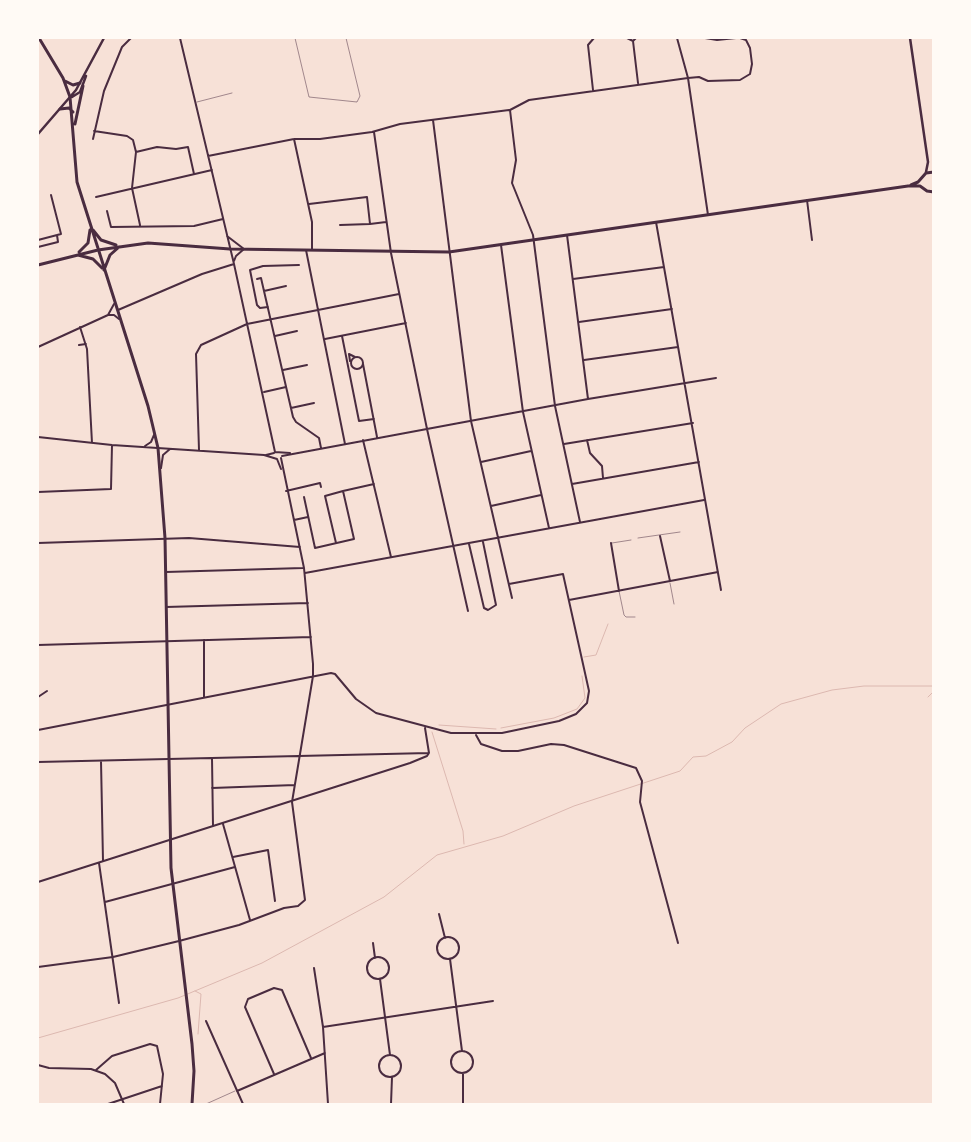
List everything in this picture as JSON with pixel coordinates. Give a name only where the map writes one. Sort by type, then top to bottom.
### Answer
[{"type":"main road","points":[[39,38],[63,78],[70,97],[73,112],[77,182],[154,431],[161,468],[166,572],[168,760],[172,883],[194,1071],[192,1104]]},
{"type":"main road","points":[[63,78],[70,85],[82,85],[74,137]]},
{"type":"main road","points":[[60,109],[69,108],[73,112]]},
{"type":"main road","points":[[908,186],[921,179],[925,174],[933,172]]},
{"type":"main road","points":[[921,179],[922,187]]},
{"type":"main road","points":[[38,265],[76,254],[122,246],[157,243],[230,249],[391,253],[449,252],[908,186],[922,187],[927,191],[934,192]]},
{"type":"main road","points":[[90,227],[102,240],[122,246]]},
{"type":"main road","points":[[76,254],[88,243],[90,227]]},
{"type":"main road","points":[[104,271],[110,254],[122,246]]},
{"type":"main road","points":[[76,254],[93,259],[104,271]]},
{"type":"street","points":[[38,134],[70,97],[77,95],[104,38]]},
{"type":"street","points":[[93,139],[100,103],[117,58],[126,41],[131,38]]},
{"type":"street","points":[[180,38],[274,439],[275,455],[282,471]]},
{"type":"street","points":[[593,90],[588,45],[594,38]]},
{"type":"street","points":[[628,38],[633,41]]},
{"type":"street","points":[[633,41],[636,38]]},
{"type":"street","points":[[677,38],[688,78],[708,215]]},
{"type":"street","points":[[208,156],[294,139],[320,139],[374,132],[394,125],[510,110],[529,100],[593,90],[699,77],[708,81],[746,77],[752,70],[751,53],[748,44],[738,38],[717,40],[705,38]]},
{"type":"street","points":[[910,38],[928,162],[933,172]]},
{"type":"street","points":[[633,41],[638,84]]},
{"type":"street","points":[[510,110],[516,160],[512,183],[528,220],[533,240],[555,406],[580,522]]},
{"type":"street","points":[[432,120],[471,421],[512,598]]},
{"type":"street","points":[[94,131],[127,136],[133,140],[136,152],[132,188],[140,225]]},
{"type":"street","points":[[374,132],[386,222],[399,294],[468,612]]},
{"type":"street","points":[[294,139],[309,204],[313,230],[312,250]]},
{"type":"street","points":[[136,152],[157,147],[176,149],[188,147],[194,174]]},
{"type":"street","points":[[925,174],[928,162]]},
{"type":"street","points":[[96,197],[212,170]]},
{"type":"street","points":[[38,240],[61,234],[51,195]]},
{"type":"street","points":[[309,204],[366,197],[370,224]]},
{"type":"street","points":[[807,200],[812,240]]},
{"type":"street","points":[[107,211],[111,227],[140,225],[194,226],[224,220]]},
{"type":"street","points":[[340,225],[386,222]]},
{"type":"street","points":[[656,222],[721,590]]},
{"type":"street","points":[[38,247],[58,242],[57,235]]},
{"type":"street","points":[[567,235],[588,399]]},
{"type":"street","points":[[227,236],[244,249],[236,256],[234,264]]},
{"type":"street","points":[[501,244],[524,412],[549,528]]},
{"type":"street","points":[[306,250],[345,444]]},
{"type":"street","points":[[117,311],[202,274],[234,264]]},
{"type":"street","points":[[268,307],[260,308],[257,305],[250,270],[263,266],[299,264]]},
{"type":"street","points":[[573,279],[664,267]]},
{"type":"street","points":[[257,279],[261,278],[291,408],[296,422],[319,438],[321,448]]},
{"type":"street","points":[[264,291],[286,286]]},
{"type":"street","points":[[199,450],[197,349],[201,345],[247,324],[399,294]]},
{"type":"street","points":[[108,315],[114,308],[114,302]]},
{"type":"street","points":[[579,322],[672,309]]},
{"type":"street","points":[[38,347],[108,315],[114,315],[121,320]]},
{"type":"street","points":[[324,340],[406,323]]},
{"type":"street","points":[[80,327],[86,344],[92,443]]},
{"type":"street","points":[[275,336],[297,331]]},
{"type":"street","points":[[342,336],[350,370]]},
{"type":"street","points":[[79,345],[86,344]]},
{"type":"street","points":[[583,360],[678,347]]},
{"type":"street","points":[[347,353],[361,358],[377,437]]},
{"type":"street","points":[[347,353],[359,421],[374,419]]},
{"type":"street","points":[[350,364],[355,357]]},
{"type":"street","points":[[350,364],[355,370]]},
{"type":"street","points":[[360,369],[363,364]]},
{"type":"street","points":[[283,370],[307,365]]},
{"type":"street","points":[[350,370],[360,369],[365,371]]},
{"type":"street","points":[[38,437],[112,445],[275,455],[281,457],[377,437],[716,378]]},
{"type":"street","points":[[263,392],[286,387]]},
{"type":"street","points":[[291,408],[314,403]]},
{"type":"street","points":[[564,444],[692,423]]},
{"type":"street","points":[[142,447],[151,442],[154,431]]},
{"type":"street","points":[[38,967],[113,957],[179,941],[251,921],[284,908],[298,906],[305,900],[292,802],[313,676],[311,637],[305,573],[286,491],[280,452],[274,439]]},
{"type":"street","points":[[363,440],[391,557]]},
{"type":"street","points":[[587,440],[590,452],[602,466],[603,478]]},
{"type":"street","points":[[38,492],[111,488],[112,445]]},
{"type":"street","points":[[161,468],[163,456],[170,449]]},
{"type":"street","points":[[481,462],[531,451]]},
{"type":"street","points":[[275,455],[280,452],[294,453]]},
{"type":"street","points":[[572,484],[699,462]]},
{"type":"street","points":[[286,491],[320,483],[321,487]]},
{"type":"street","points":[[336,543],[325,496],[374,484]]},
{"type":"street","points":[[304,496],[315,548],[354,539],[343,491]]},
{"type":"street","points":[[491,506],[541,495]]},
{"type":"street","points":[[305,573],[704,500]]},
{"type":"street","points":[[294,520],[308,517]]},
{"type":"street","points":[[660,536],[670,581]]},
{"type":"street","points":[[38,543],[165,538],[300,547]]},
{"type":"street","points":[[469,544],[484,608],[488,610],[496,605],[482,542]]},
{"type":"street","points":[[610,544],[619,591]]},
{"type":"street","points":[[166,572],[304,568]]},
{"type":"street","points":[[568,600],[718,572]]},
{"type":"street","points":[[38,730],[333,673],[356,699],[371,710],[389,718],[451,733],[476,735],[511,732],[550,724],[570,717],[584,708],[589,691],[563,574],[509,584]]},
{"type":"street","points":[[166,607],[308,603]]},
{"type":"street","points":[[38,645],[311,637]]},
{"type":"street","points":[[204,640],[204,698]]},
{"type":"street","points":[[38,697],[47,691]]},
{"type":"street","points":[[425,728],[429,753]]},
{"type":"street","points":[[476,735],[481,744],[502,751],[518,751],[551,744],[564,745],[629,764],[636,768],[642,781],[640,802],[678,943]]},
{"type":"street","points":[[38,762],[429,753]]},
{"type":"street","points":[[38,882],[292,802],[410,763],[427,756],[429,753]]},
{"type":"street","points":[[212,758],[213,827]]},
{"type":"street","points":[[101,761],[103,862]]},
{"type":"street","points":[[212,788],[295,785]]},
{"type":"street","points":[[223,824],[251,921]]},
{"type":"street","points":[[233,857],[268,850],[275,901]]},
{"type":"street","points":[[99,863],[119,1003]]},
{"type":"street","points":[[105,902],[235,867]]},
{"type":"street","points":[[439,914],[445,938]]},
{"type":"street","points":[[445,938],[456,941],[458,948],[456,955],[450,959],[443,958],[437,951],[438,944],[445,938]]},
{"type":"street","points":[[373,943],[375,958]]},
{"type":"street","points":[[375,958],[382,958],[388,966],[388,973],[380,979],[373,978],[367,970],[368,964],[375,958]]},
{"type":"street","points":[[450,959],[462,1051]]},
{"type":"street","points":[[314,968],[325,1053],[328,1104]]},
{"type":"street","points":[[380,979],[390,1054]]},
{"type":"street","points":[[274,1074],[245,1007],[248,999],[274,988],[282,990],[311,1058]]},
{"type":"street","points":[[322,1027],[493,1001]]},
{"type":"street","points":[[206,1021],[243,1104]]},
{"type":"street","points":[[96,1070],[112,1056],[154,1044],[158,1048],[162,1066],[160,1104]]},
{"type":"street","points":[[462,1051],[471,1056],[473,1063],[470,1070],[463,1073],[456,1071],[452,1061],[455,1054],[462,1051]]},
{"type":"street","points":[[237,1090],[325,1053]]},
{"type":"street","points":[[390,1054],[398,1057],[401,1065],[399,1072],[392,1076],[382,1073],[379,1066],[381,1060],[390,1054]]},
{"type":"street","points":[[38,1065],[48,1068],[96,1070],[110,1077],[124,1104]]},
{"type":"street","points":[[463,1073],[463,1104]]},
{"type":"street","points":[[390,1104],[392,1076]]},
{"type":"street","points":[[108,1104],[162,1086]]},
{"type":"lane","points":[[295,38],[310,97],[353,102],[360,100],[360,96],[346,38]]},
{"type":"lane","points":[[196,102],[232,93]]},
{"type":"lane","points":[[638,538],[680,532]]},
{"type":"lane","points":[[610,544],[631,540]]},
{"type":"lane","points":[[670,581],[674,604]]},
{"type":"lane","points":[[619,591],[624,615],[626,617],[635,617]]},
{"type":"lane","points":[[206,1104],[237,1090]]},
{"type":"waterway","points":[[584,657],[596,655],[608,624]]},
{"type":"waterway","points":[[501,728],[554,718],[577,709],[585,698],[582,676]]},
{"type":"waterway","points":[[38,1038],[178,998],[262,963],[384,897],[437,855],[503,836],[574,806],[680,771],[693,757],[706,756],[732,742],[745,728],[781,704],[832,690],[864,686],[934,686]]},
{"type":"waterway","points":[[928,697],[932,693]]},
{"type":"waterway","points":[[439,725],[496,729]]},
{"type":"waterway","points":[[432,732],[463,831],[464,844]]},
{"type":"waterway","points":[[195,991],[201,994],[198,1034]]}]
